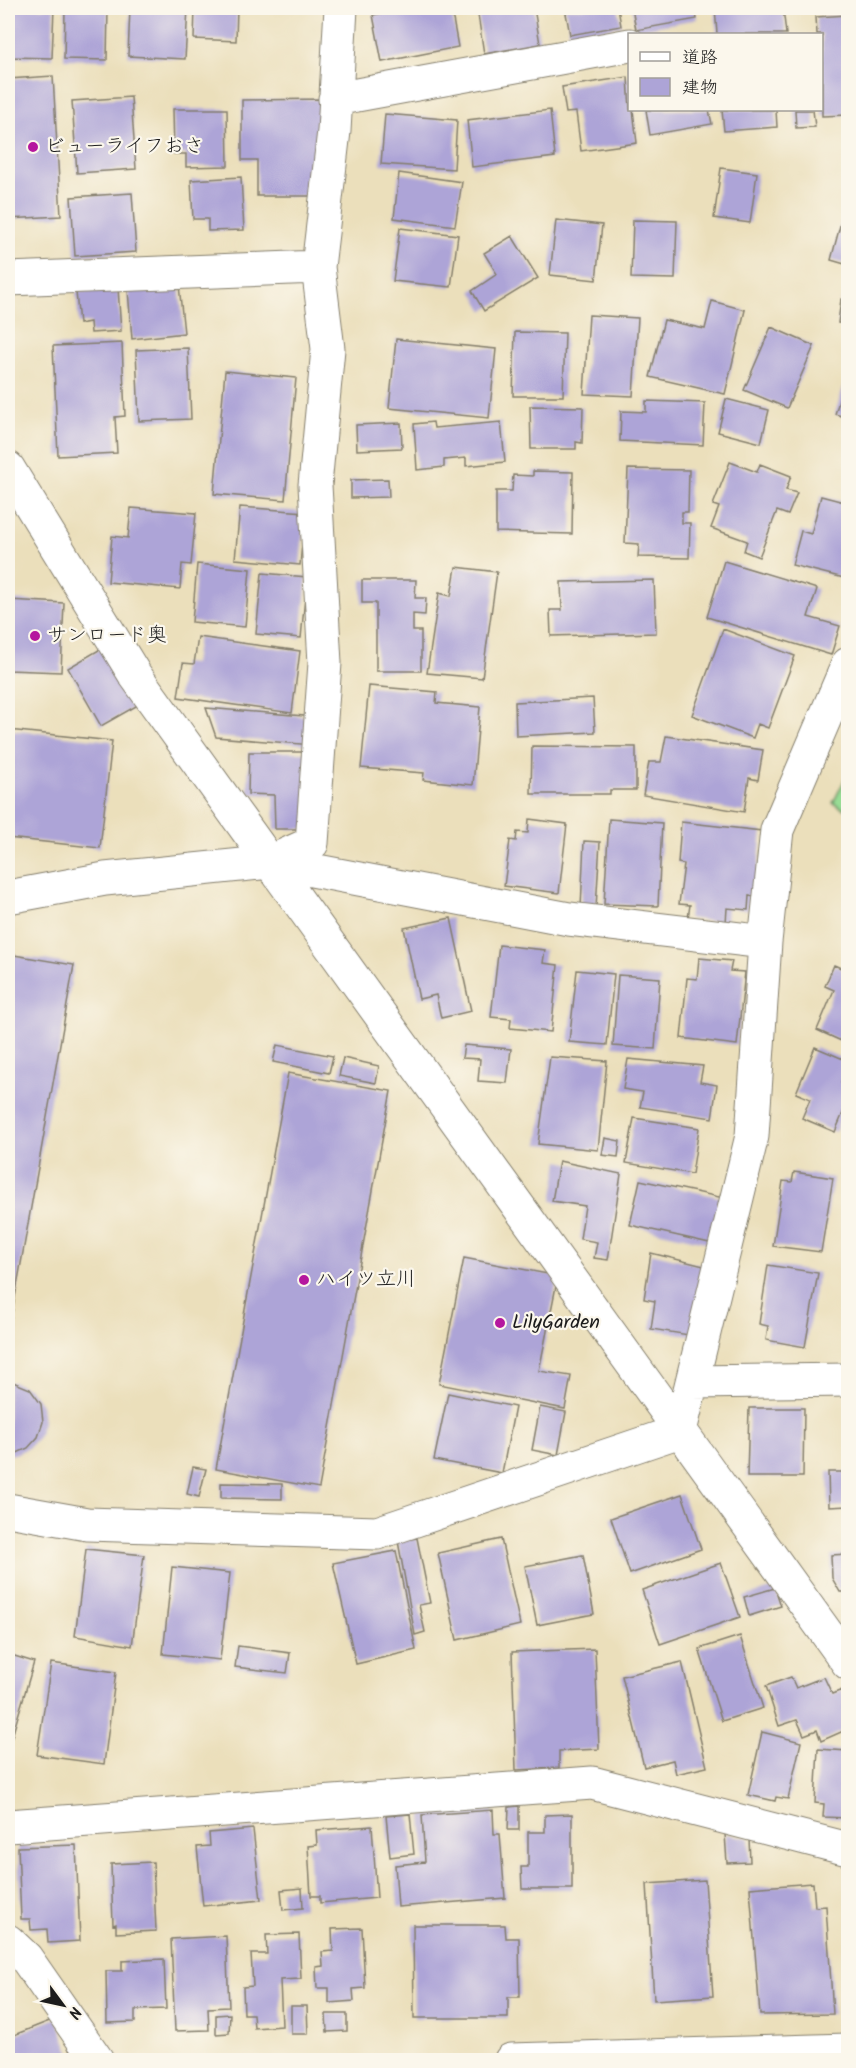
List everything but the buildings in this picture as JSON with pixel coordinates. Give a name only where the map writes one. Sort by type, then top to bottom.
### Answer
[{"type":"street","points":[[270,862],[312,843],[313,831],[325,663],[315,485],[328,349],[318,267],[334,131],[341,8]]},
{"type":"street","points":[[335,99],[628,45]]},
{"type":"street","points":[[8,279],[318,267]]},
{"type":"street","points":[[8,468],[135,675],[849,1663]]},
{"type":"street","points":[[680,1431],[752,1136],[765,942],[777,830],[849,664]]},
{"type":"street","points":[[8,897],[105,879],[270,862],[569,919],[765,942]]},
{"type":"street","points":[[692,1382],[849,1380]]},
{"type":"street","points":[[8,1510],[87,1524],[377,1533],[680,1431]]},
{"type":"street","points":[[8,1826],[592,1783],[849,1849]]},
{"type":"street","points":[[8,1941],[26,1958],[98,2061]]},
{"type":"street","points":[[511,2061],[849,2050]]},
{"type":"green space","points":[[848,773],[848,811],[833,803]]},
{"type":"place","name":"ビューライフおさ","points":[[33,147]]},
{"type":"place","name":"サンロード奥","points":[[35,636]]},
{"type":"place","name":"ハイツ立川","points":[[304,1280]]},
{"type":"place","name":"LilyGarden","points":[[500,1323]]}]
